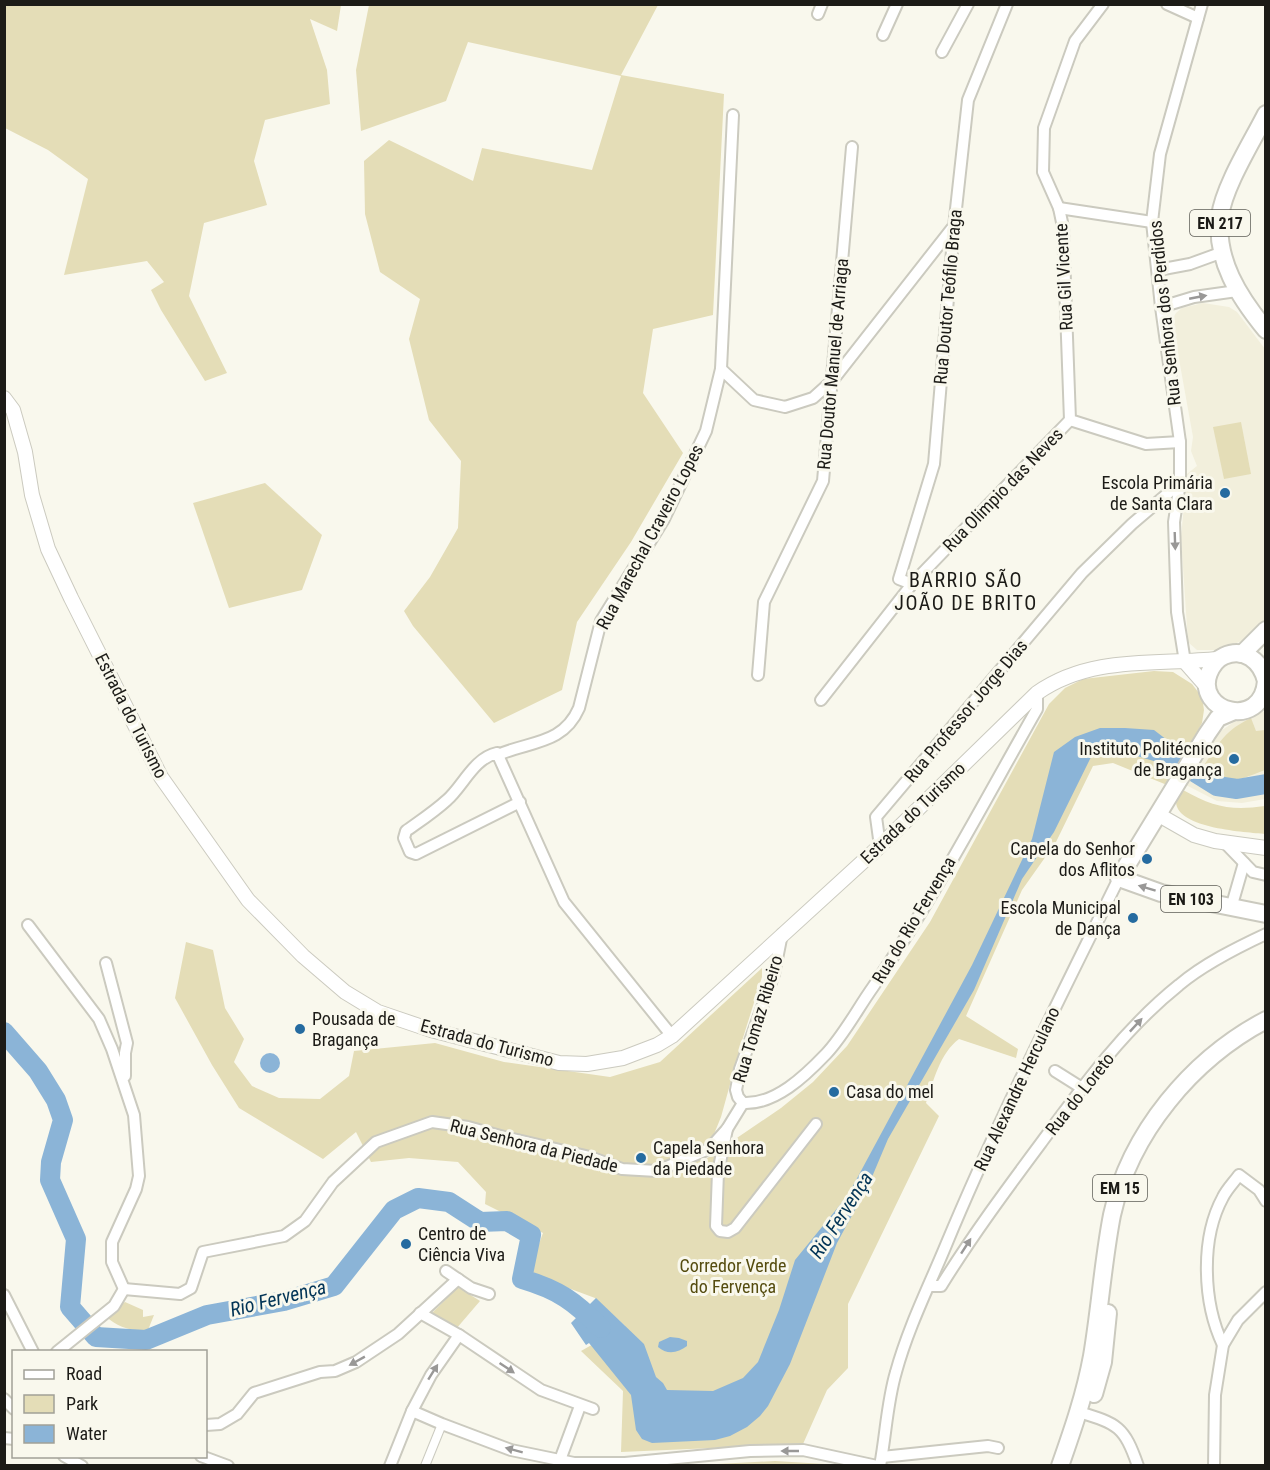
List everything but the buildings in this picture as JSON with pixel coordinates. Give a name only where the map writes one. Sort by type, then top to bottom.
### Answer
[{"type":"main road","name":"EN 217","points":[[1266,114],[1228,190],[1220,215],[1220,240],[1237,291],[1266,330]]},
{"type":"main road","points":[[1242,654],[1265,632]]},
{"type":"main road","points":[[1264,676],[1249,656],[1234,653],[1218,659],[1212,667],[1208,676],[1209,691],[1223,709],[1232,711],[1249,709],[1261,703],[1265,689],[1264,676],[1260,652],[1265,632]]},
{"type":"main road","name":"Rua Alexandre Herculano","points":[[1207,734],[1214,705],[1209,691]]},
{"type":"main road","name":"Rua Alexandre Herculano","points":[[1119,878],[1207,734],[1218,718],[1232,711]]},
{"type":"main road","name":"EN 103","points":[[1119,878],[1161,893],[1266,914]]},
{"type":"main road","name":"EM 15","points":[[1060,1466],[1084,1413],[1112,1215],[1122,1182],[1151,1125],[1181,1086],[1229,1041],[1266,1020]]},
{"type":"main road","name":"EM 15","points":[[1070,1466],[1084,1413],[1104,1353],[1119,1225],[1140,1163],[1170,1114],[1200,1078],[1233,1050],[1266,1030]]},
{"type":"street","points":[[883,35],[897,4]]},
{"type":"street","points":[[942,52],[968,4]]},
{"type":"street","name":"Rua Doutor Teófilo Braga","points":[[912,585],[899,579],[934,464],[954,227],[968,100],[1007,4]]},
{"type":"street","name":"Rua Gil Vicente","points":[[1070,420],[1063,227],[1059,208],[1043,172],[1044,128],[1074,40],[1103,4]]},
{"type":"street","points":[[1167,4],[1198,18]]},
{"type":"street","name":"Rua Senhora dos Perdidos","points":[[1185,662],[1176,601],[1174,522],[1180,483],[1180,442],[1161,307],[1152,222],[1160,154],[1202,4]]},
{"type":"street","name":"Rua Marechal Craveiro Lopes","points":[[498,755],[548,738],[564,730],[574,719],[579,708],[601,621],[664,519],[706,431],[721,369],[733,115]]},
{"type":"street","name":"Rua Doutor Manuel de Arriaga","points":[[758,675],[764,602],[823,481],[852,147]]},
{"type":"street","points":[[1059,208],[1152,222]]},
{"type":"street","points":[[721,369],[754,400],[785,407],[813,398],[833,380],[954,227]]},
{"type":"street","points":[[1158,270],[1190,264],[1223,252]]},
{"type":"street","points":[[1161,307],[1194,297],[1237,291]]},
{"type":"street","name":"Estrada do Turismo","points":[[4,398],[13,410],[25,452],[32,495],[48,549],[71,598],[161,777],[248,900],[303,956],[345,992],[378,1012],[431,1030],[560,1063],[587,1064],[623,1058],[657,1046],[672,1036],[880,846],[1037,693],[1055,681],[1104,665],[1218,659]]},
{"type":"street","points":[[1070,420],[1146,444],[1180,442]]},
{"type":"street","name":"Rua Olimpio das Neves","points":[[821,700],[912,585],[1070,420]]},
{"type":"street","name":"Rua Professor Jorge Dias","points":[[880,846],[876,818],[1082,573],[1132,524],[1180,483]]},
{"type":"street","points":[[1185,662],[1209,691]]},
{"type":"street","name":"Rua do Rio Fervença","points":[[743,1103],[754,1104],[765,1101],[788,1089],[827,1053],[896,953],[979,811],[1037,709],[1037,693]]},
{"type":"street","points":[[520,802],[416,854],[410,852],[404,838],[406,831],[450,798],[484,757],[497,753],[520,802],[564,902],[672,1036]]},
{"type":"street","points":[[1159,815],[1194,835],[1266,848]]},
{"type":"street","points":[[1224,842],[1253,872],[1266,875]]},
{"type":"street","points":[[1231,908],[1244,863]]},
{"type":"street","name":"Rua Alexandre Herculano","points":[[879,1463],[896,1371],[929,1286],[1021,1078],[1119,878]]},
{"type":"street","points":[[28,925],[99,1019],[112,1049],[134,1115],[139,1176],[136,1189],[112,1242],[112,1262],[124,1289],[114,1306],[59,1350]]},
{"type":"street","name":"Rua Tomaz Ribeiro","points":[[743,1103],[736,1090],[740,1069],[774,974],[783,934]]},
{"type":"street","name":"Rua do Loreto","points":[[929,1286],[941,1286],[969,1240],[1082,1088],[1137,1023],[1179,984],[1233,949],[1266,934]]},
{"type":"street","points":[[106,963],[127,1044],[125,1086]]},
{"type":"street","points":[[1054,1071],[1082,1088]]},
{"type":"street","points":[[743,1103],[727,1129],[718,1172],[716,1226],[720,1231],[728,1232],[742,1219],[816,1125]]},
{"type":"street","name":"Rua Senhora da Piedade","points":[[124,1289],[180,1293],[191,1288],[203,1252],[284,1236],[305,1221],[333,1182],[376,1142],[432,1122],[468,1126],[590,1157],[622,1169],[657,1171],[709,1149],[727,1129]]},
{"type":"street","points":[[1223,1346],[1217,1333],[1206,1286],[1211,1232],[1222,1198],[1239,1174],[1259,1190],[1266,1201]]},
{"type":"street","points":[[446,1271],[471,1288],[489,1294]]},
{"type":"street","points":[[207,1425],[220,1424],[237,1414],[254,1393],[320,1372],[335,1371],[356,1362],[398,1334],[458,1280]]},
{"type":"street","points":[[1214,1466],[1215,1395],[1223,1346],[1238,1320],[1266,1292]]},
{"type":"street","points":[[4,1295],[32,1350]]},
{"type":"street","points":[[420,1313],[459,1335],[541,1390],[592,1409]]},
{"type":"street","points":[[390,1348],[398,1334]]},
{"type":"street","points":[[390,1466],[412,1411],[431,1375],[459,1335]]},
{"type":"street","points":[[560,1460],[580,1406]]},
{"type":"street","points":[[412,1411],[533,1460],[560,1460],[574,1463],[625,1463],[750,1451],[803,1450],[844,1462],[879,1463],[988,1446],[998,1448]]},
{"type":"street","points":[[1084,1413],[1110,1421],[1128,1439],[1138,1466]]},
{"type":"street","points":[[425,1466],[442,1424]]},
{"type":"street","points":[[68,1458],[82,1466]]},
{"type":"street","points":[[206,1458],[228,1466]]},
{"type":"shaded area","name":"Escola Primária de Santa Clara","points":[[1203,303],[1229,307],[1237,312],[1265,349],[1265,622],[1248,639],[1216,650],[1197,650],[1188,642],[1181,537],[1187,474],[1197,466],[1191,451],[1193,437],[1172,320],[1182,308]]},
{"type":"shaded area","name":"Instituto Politécnico de Bragança","points":[[1265,711],[1265,799],[1242,803],[1217,801],[1186,785],[1218,733],[1234,722]]},
{"type":"green space","points":[[4,5],[341,5],[337,31],[310,19],[327,70],[330,104],[265,120],[254,161],[267,205],[204,223],[189,296],[227,373],[205,381],[151,290],[164,282],[147,261],[64,275],[88,179],[48,150],[5,128]]},
{"type":"green space","points":[[369,5],[658,5],[621,75],[724,94],[713,315],[653,329],[643,393],[683,453],[631,542],[577,622],[562,690],[494,723],[413,626],[404,611],[430,577],[458,528],[461,461],[429,420],[409,339],[420,299],[380,272],[365,214],[364,161],[389,140],[473,181],[482,148],[592,170],[621,76],[468,42],[446,101],[361,131],[356,70]]},
{"type":"green space","points":[[1241,422],[1251,474],[1224,479],[1213,427]]},
{"type":"green space","points":[[265,483],[322,535],[302,590],[229,608],[193,503]]},
{"type":"green space","name":"Corredor Verde do Fervença","points":[[1154,671],[1173,672],[1192,684],[1202,697],[1204,710],[1202,723],[1167,785],[1113,763],[1093,766],[1056,842],[1022,890],[966,1016],[1018,1049],[1016,1058],[959,1039],[942,1060],[926,1103],[939,1116],[848,1304],[848,1368],[827,1390],[803,1444],[621,1452],[623,1391],[581,1351],[625,1326],[595,1298],[528,1273],[543,1233],[485,1204],[486,1192],[458,1162],[409,1158],[371,1162],[356,1132],[323,1159],[239,1108],[175,998],[186,942],[213,950],[225,1008],[244,1039],[234,1062],[252,1086],[279,1098],[320,1099],[349,1076],[354,1051],[435,1043],[504,1062],[610,1077],[660,1062],[762,968],[762,977],[721,1117],[703,1161],[781,1108],[813,1082],[847,1046],[930,922],[1049,704],[1065,688],[1083,679]]},
{"type":"green space","points":[[1251,718],[1256,731],[1265,730],[1265,770],[1234,780],[1220,777],[1203,767],[1228,733]]},
{"type":"green space","points":[[1183,790],[1213,804],[1232,808],[1265,806],[1265,834],[1214,827],[1188,818],[1179,811],[1176,802]]},
{"type":"green space","points":[[458,1287],[480,1301],[456,1329],[431,1314]]},
{"type":"green space","points":[[125,1302],[143,1310],[143,1317],[154,1315],[148,1330],[125,1328],[105,1316]]},
{"type":"green space","points":[[775,1461],[825,1464],[698,1465]]},
{"type":"water","points":[[1100,728],[1154,730],[1184,753],[1177,768],[1107,747],[1092,755],[1054,832],[1022,879],[974,990],[888,1139],[869,1184],[837,1243],[790,1364],[768,1406],[747,1427],[730,1436],[715,1440],[652,1443],[642,1439],[636,1430],[631,1395],[589,1343],[586,1345],[571,1323],[596,1298],[644,1344],[656,1377],[667,1390],[713,1391],[743,1378],[758,1362],[779,1310],[795,1260],[848,1195],[972,965],[1032,839],[1054,752],[1075,737]]},
{"type":"water","points":[[270,1053],[277,1056],[280,1063],[277,1070],[270,1073],[263,1070],[260,1063],[263,1056]]},
{"type":"water","points":[[511,1218],[537,1231],[526,1270],[529,1278],[531,1277],[530,1285],[515,1278],[526,1236],[507,1226]]},
{"type":"water","points":[[670,1337],[687,1341],[687,1346],[672,1352],[658,1347],[659,1342]]},
{"type":"waterway","name":"Rio Fervença","points":[[1172,758],[1217,786],[1237,789],[1266,784]]},
{"type":"waterway","name":"Rio Fervença","points":[[4,1032],[38,1071],[56,1100],[63,1120],[51,1162],[50,1180],[76,1239],[70,1307],[96,1337],[146,1340],[207,1315],[284,1301],[334,1286],[394,1210],[418,1198],[449,1202],[480,1222],[507,1221],[531,1235],[522,1279],[565,1297],[601,1328]]},
{"type":"place","name":"Escola Primária de Santa Clara","points":[[1225,493]]},
{"type":"place","name":"Instituto Politécnico de Bragança","points":[[1234,759]]},
{"type":"place","name":"Capela do Senhor dos Aflitos","points":[[1147,859]]},
{"type":"place","name":"Escola Municipal de Dança","points":[[1133,918]]},
{"type":"place","name":"Pousada de Bragança","points":[[300,1029]]},
{"type":"place","name":"Casa do mel","points":[[834,1092]]},
{"type":"place","name":"Capela Senhora da Piedade","points":[[641,1158]]},
{"type":"place","name":"Centro de Ciência Viva","points":[[406,1244]]},
{"type":"district","name":"BARRIO SÃO JOÃO DE BRITO","points":[[966,592]]}]
